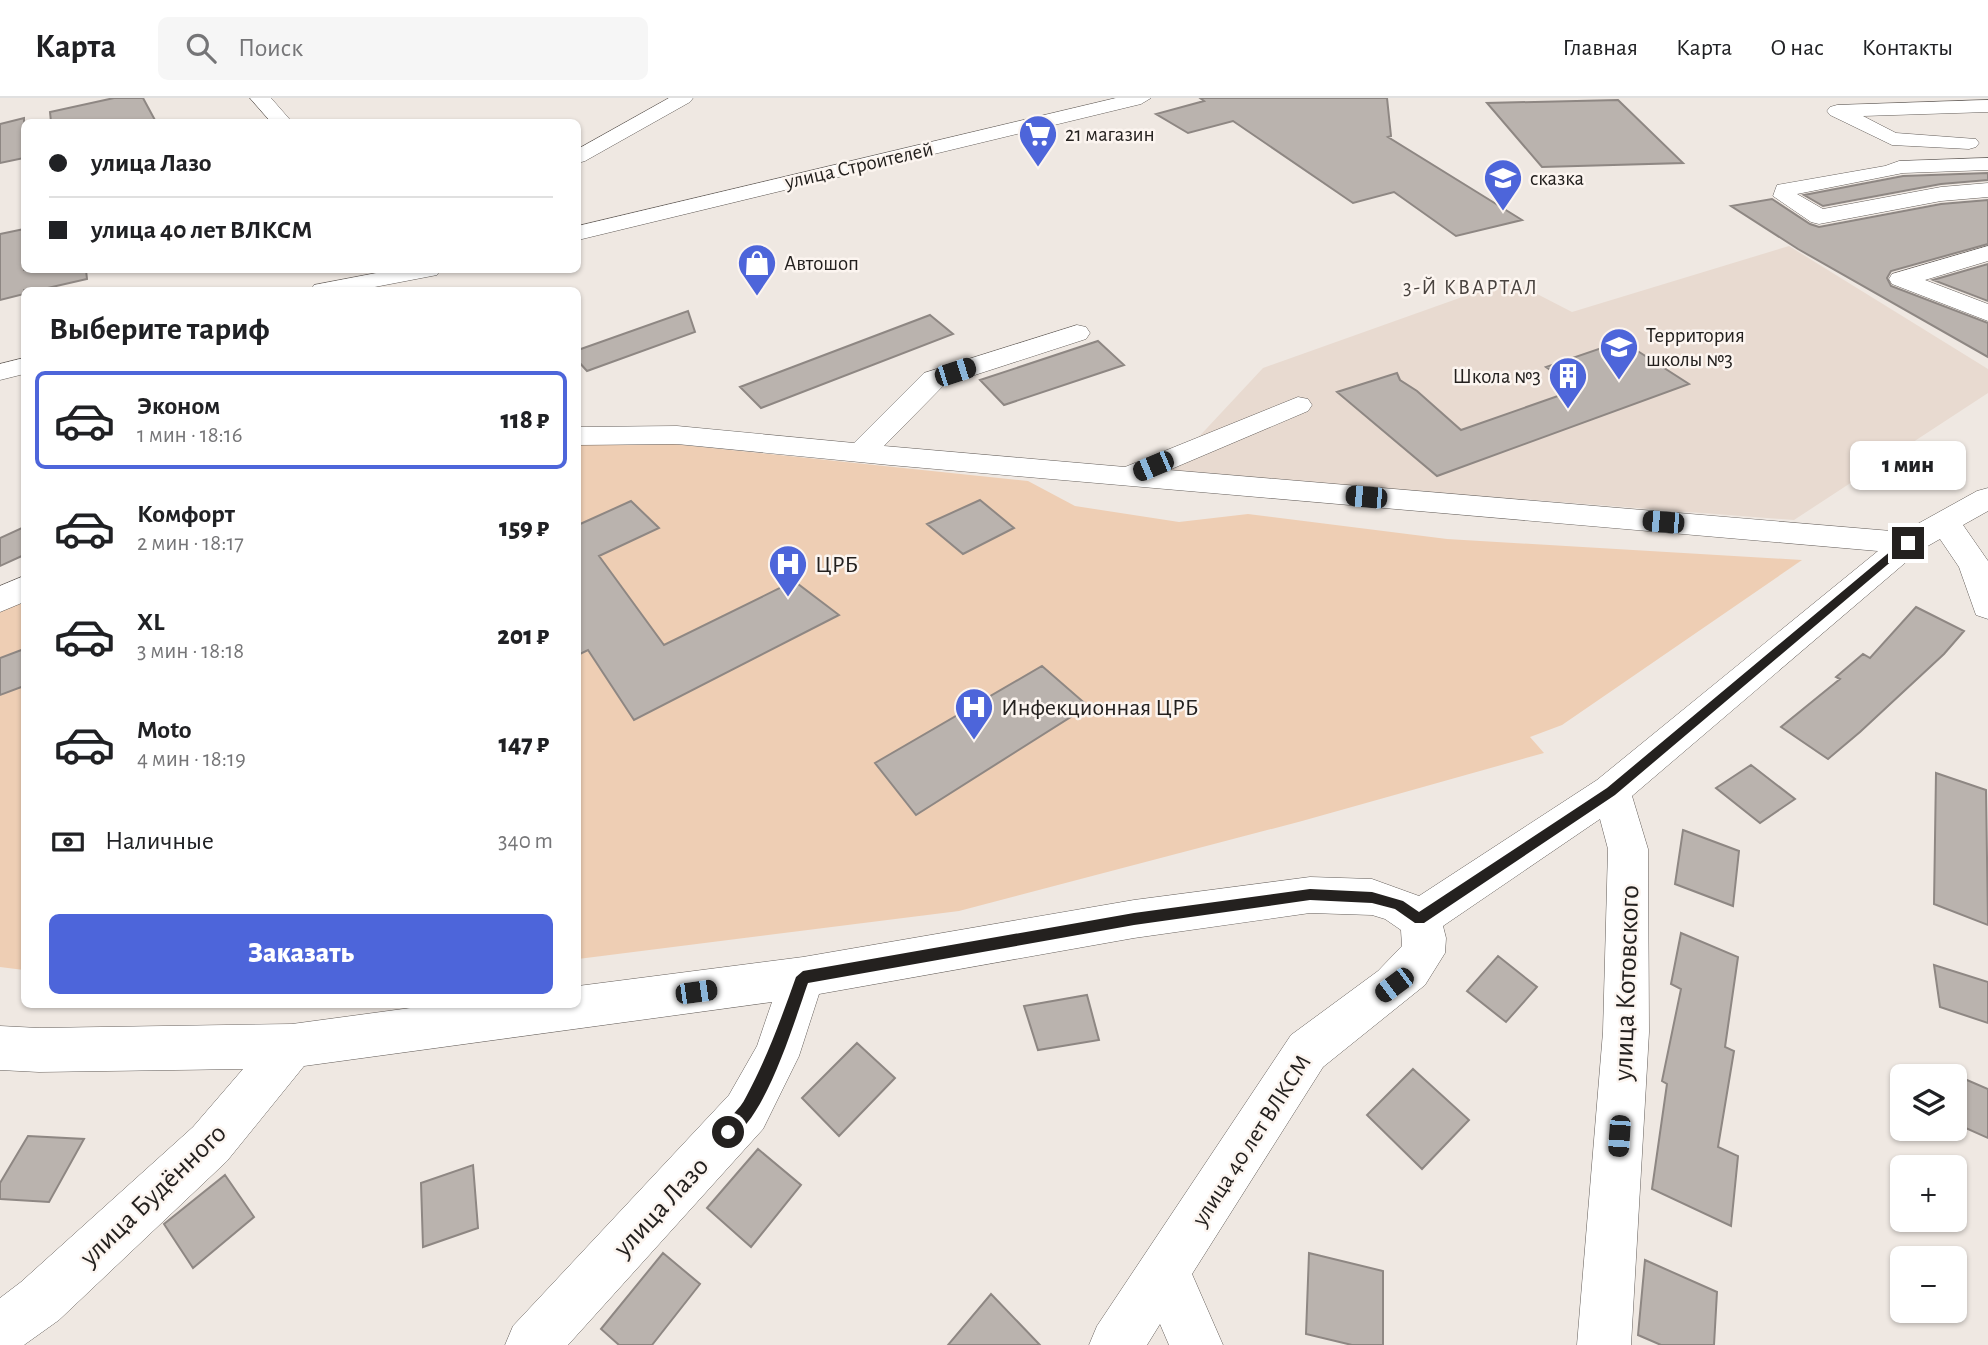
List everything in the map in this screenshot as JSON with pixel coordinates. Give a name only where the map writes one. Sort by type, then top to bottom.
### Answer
[{"type":"street","points":[[260,98],[279,119]]},
{"type":"street","points":[[581,155],[683,98]]},
{"type":"street","name":"улица Строителей","points":[[581,232],[1141,98]]},
{"type":"street","points":[[1988,106],[1837,111],[1892,139],[1988,144]]},
{"type":"street","points":[[581,133],[622,133]]},
{"type":"street","points":[[1988,164],[1899,167],[1891,171],[1785,190],[1784,197],[1819,217],[1941,194],[1988,190]]},
{"type":"street","points":[[1988,253],[1901,279],[1988,313]]},
{"type":"street","points":[[333,287],[360,273]]},
{"type":"street","points":[[342,287],[413,273]]},
{"type":"street","points":[[861,453],[934,379],[1076,333]]},
{"type":"street","points":[[0,372],[21,367]]},
{"type":"street","points":[[1128,477],[1298,405]]},
{"type":"street","points":[[581,436],[677,435],[1128,477],[1908,543]]},
{"type":"street","points":[[581,1007],[803,977],[1134,919],[1310,895],[1372,897],[1398,905],[1419,919],[1611,791],[1908,543],[1988,498]]},
{"type":"street","points":[[1945,522],[1975,566],[1988,607]]},
{"type":"street","points":[[0,600],[21,590]]},
{"type":"street","name":"улица Котовского","points":[[1604,1345],[1626,1032],[1629,849],[1611,791]]},
{"type":"street","name":"улица 40 лет ВЛКСМ","points":[[1116,1345],[1307,1051],[1394,985],[1417,962],[1423,953],[1424,938],[1419,919]]},
{"type":"street","name":"улица Лазо","points":[[532,1345],[746,1112],[776,1056],[803,977]]},
{"type":"street","points":[[0,1048],[292,1046],[573,1008]]},
{"type":"street","name":"улица Будённого","points":[[0,1330],[40,1301],[210,1143],[292,1046]]},
{"type":"street","points":[[1165,1272],[1196,1345]]},
{"type":"shaded area","name":"Территория школы №3","points":[[1789,246],[1988,369],[1988,393],[1794,520],[1166,472],[1263,368],[1510,280],[1572,312]]},
{"type":"shaded area","points":[[664,443],[1028,481],[1075,506],[1179,522],[1248,514],[1447,539],[1802,560],[1562,725],[1530,737],[1544,753],[1302,821],[959,911],[581,959],[581,445]]},
{"type":"shaded area","points":[[21,600],[21,970],[0,967],[0,611]]},
{"type":"building","points":[[114,98],[143,98],[154,119],[51,119],[50,112]]},
{"type":"building","points":[[1200,98],[1387,98],[1391,136],[1388,137],[1522,220],[1456,236],[1394,192],[1353,203],[1233,121],[1188,133],[1156,114],[1204,101]]},
{"type":"building","points":[[1618,100],[1683,163],[1542,167],[1487,103]]},
{"type":"building","points":[[24,118],[21,119],[21,159],[0,163],[0,124]]},
{"type":"building","points":[[1988,173],[1988,180],[1941,184],[1823,206],[1804,195],[1903,176]]},
{"type":"building","points":[[1772,199],[1819,227],[1941,204],[1988,200],[1988,244],[1891,271],[1887,278],[1891,286],[1988,323],[1988,357],[1798,249],[1731,206]]},
{"type":"building","points":[[21,230],[21,273],[86,273],[87,279],[52,287],[21,287],[21,295],[0,300],[0,234]]},
{"type":"building","points":[[1988,264],[1988,301],[1933,280]]},
{"type":"building","points":[[688,311],[695,332],[587,371],[581,364],[581,349]]},
{"type":"building","points":[[930,315],[953,334],[761,408],[740,387]]},
{"type":"building","points":[[1098,341],[1124,365],[1004,405],[980,380]]},
{"type":"building","name":"Школа №3","points":[[1622,341],[1689,384],[1437,476],[1337,392],[1397,373],[1400,380],[1417,391],[1461,430],[1578,389],[1546,367]]},
{"type":"building","points":[[980,500],[1014,528],[963,554],[927,524]]},
{"type":"building","name":"ЦРБ","points":[[631,501],[659,528],[599,556],[664,645],[794,581],[839,615],[634,720],[588,650],[581,654],[581,524]]},
{"type":"building","points":[[21,528],[21,556],[0,566],[0,538]]},
{"type":"building","points":[[1916,607],[1964,631],[1944,654],[1860,732],[1828,759],[1781,727],[1840,679],[1836,677],[1863,654],[1870,658]]},
{"type":"building","points":[[21,650],[21,687],[0,695],[0,658]]},
{"type":"building","name":"Инфекционная ЦРБ","points":[[1042,666],[1088,706],[916,815],[875,763]]},
{"type":"building","points":[[1751,765],[1795,799],[1760,823],[1716,788]]},
{"type":"building","points":[[1936,773],[1986,790],[1988,925],[1934,904]]},
{"type":"building","points":[[1683,830],[1739,851],[1733,906],[1675,884]]},
{"type":"building","points":[[1681,933],[1738,957],[1725,1047],[1734,1051],[1718,1147],[1738,1156],[1731,1226],[1652,1189],[1667,1084],[1662,1081],[1681,989],[1671,984]]},
{"type":"building","points":[[1498,956],[1537,987],[1506,1022],[1467,991]]},
{"type":"building","points":[[1934,965],[1988,982],[1988,1023],[1940,1007]]},
{"type":"building","points":[[1087,995],[1099,1040],[1038,1050],[1024,1006]]},
{"type":"building","points":[[857,1043],[895,1078],[839,1136],[802,1098]]},
{"type":"building","points":[[1413,1069],[1469,1120],[1422,1169],[1367,1115]]},
{"type":"building","points":[[1967,1080],[1988,1089],[1988,1138],[1967,1129]]},
{"type":"building","points":[[28,1136],[84,1139],[49,1202],[0,1199],[0,1183]]},
{"type":"building","points":[[758,1149],[801,1185],[751,1247],[707,1208]]},
{"type":"building","points":[[473,1165],[478,1228],[423,1247],[421,1183]]},
{"type":"building","points":[[225,1175],[254,1217],[193,1268],[164,1224]]},
{"type":"building","points":[[663,1253],[700,1284],[652,1345],[619,1345],[601,1329]]},
{"type":"building","points":[[1309,1253],[1383,1271],[1383,1345],[1352,1345],[1306,1334]]},
{"type":"building","points":[[1645,1260],[1717,1292],[1714,1345],[1661,1345],[1638,1335]]},
{"type":"building","points":[[991,1294],[1040,1345],[948,1345]]},
{"type":"place","name":"21 магазин","points":[[1038,168]]},
{"type":"place","name":"сказка","points":[[1503,212]]},
{"type":"place","name":"Автошоп","points":[[757,297]]},
{"type":"place","name":"Территория школы №3","points":[[1619,381]]},
{"type":"place","name":"Школа №3","points":[[1568,410]]},
{"type":"place","name":"ЦРБ","points":[[788,598]]},
{"type":"place","name":"Инфекционная ЦРБ","points":[[974,741]]},
{"type":"district","name":"3-Й КВАРТАЛ","points":[[1471,287]]},
{"type":"route","points":[[728,1132],[746,1112],[776,1056],[803,977],[1134,919],[1310,895],[1372,897],[1398,905],[1419,919],[1611,791],[1908,543]]}]
